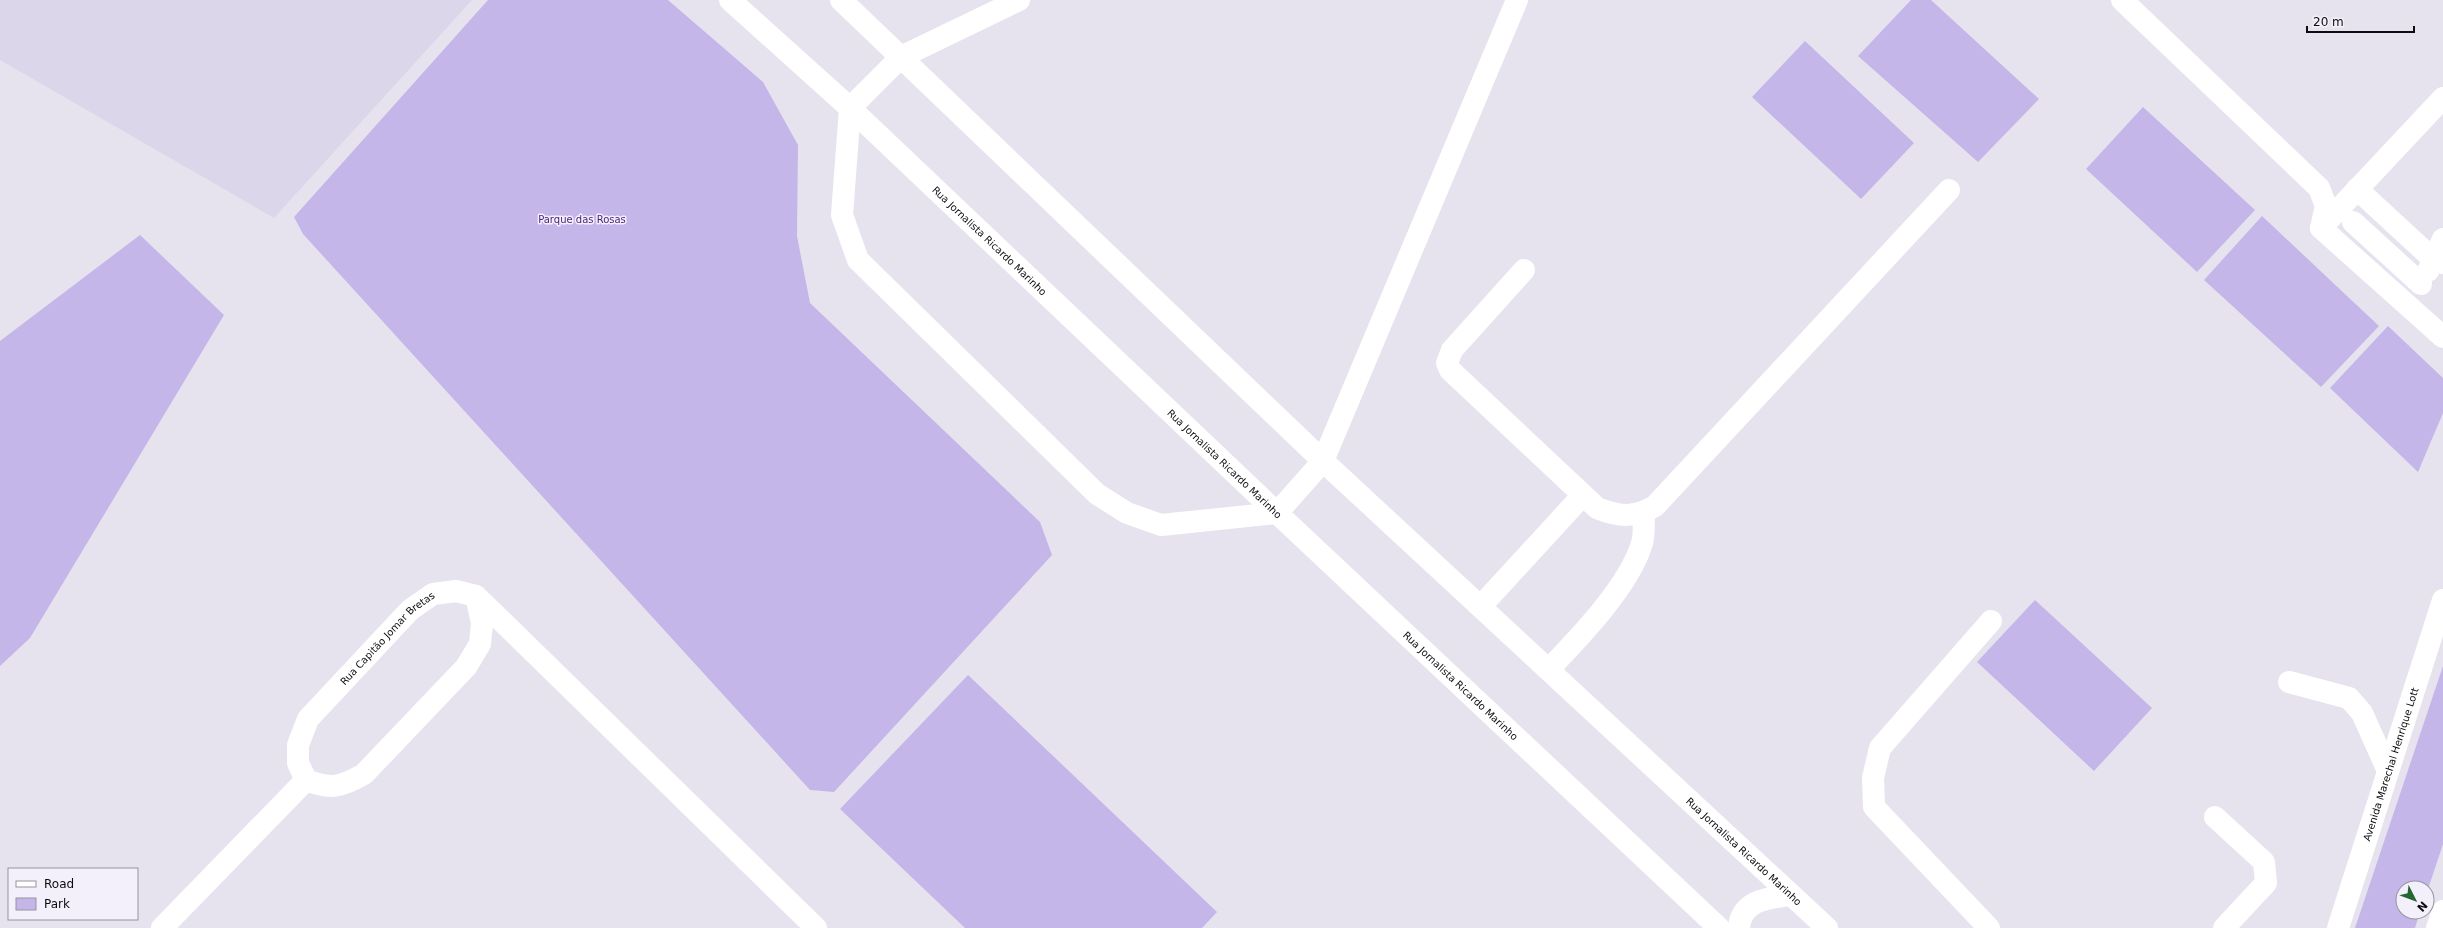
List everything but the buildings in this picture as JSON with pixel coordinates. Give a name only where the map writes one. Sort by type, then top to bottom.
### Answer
[{"type":"street","name":"Rua Jornalista Ricardo Marinho","points":[[730,0],[850,108],[1277,513],[1719,928]]},
{"type":"street","name":"Rua Jornalista Ricardo Marinho","points":[[841,0],[1323,461],[1549,669],[1826,928]]},
{"type":"street","points":[[1019,0],[901,57],[850,108],[842,215],[858,260],[1097,494],[1128,513],[1161,525],[1277,513],[1323,461],[1517,0]]},
{"type":"street","points":[[2122,0],[2319,188],[2326,206],[2321,228]]},
{"type":"street","points":[[2321,228],[2443,98]]},
{"type":"street","points":[[2357,189],[2438,261]]},
{"type":"street","points":[[1524,270],[1452,350],[1448,363],[1453,375],[1597,508],[1614,515],[1627,516],[1644,512],[1656,506],[1949,190]]},
{"type":"street","points":[[2353,222],[2421,284]]},
{"type":"street","points":[[2321,228],[2443,337]]},
{"type":"street","points":[[2409,308],[2421,284],[2438,261],[2443,239]]},
{"type":"street","points":[[1481,606],[1583,495]]},
{"type":"street","points":[[1549,669],[1585,631],[1627,575],[1642,543],[1644,512]]},
{"type":"street","name":"Rua Capitão Jomar Bretas","points":[[306,780],[298,763],[298,744],[308,719],[410,610],[433,594],[456,591],[476,596]]},
{"type":"street","points":[[162,928],[306,780],[322,787],[344,786],[364,774],[466,668],[480,644],[482,623],[476,596]]},
{"type":"street","points":[[476,596],[816,928]]},
{"type":"street","name":"Avenida Marechal Henrique Lott","points":[[2340,926],[2443,600]]},
{"type":"street","points":[[1989,928],[1874,807],[1873,778],[1880,748],[1991,621]]},
{"type":"street","points":[[2289,682],[2349,698],[2362,713],[2388,771]]},
{"type":"street","points":[[2215,816],[2264,862],[2266,883],[2224,928]]},
{"type":"street","points":[[1739,928],[1740,921],[1750,904],[1765,898],[1790,895]]},
{"type":"street","points":[[2437,928],[2443,911]]},
{"type":"shaded area","points":[[0,0],[472,0],[274,218],[0,60]]},
{"type":"green space","name":"Parque das Rosas","points":[[488,0],[668,0],[763,82],[798,145],[797,236],[810,303],[1040,522],[1052,555],[834,792],[810,790],[303,234],[294,217]]},
{"type":"green space","points":[[1911,0],[1931,0],[2039,99],[1978,162],[1858,56]]},
{"type":"green space","points":[[1805,41],[1914,143],[1861,199],[1752,97]]},
{"type":"green space","points":[[2143,107],[2255,210],[2197,272],[2086,169]]},
{"type":"green space","points":[[2262,216],[2379,326],[2321,387],[2204,280]]},
{"type":"green space","points":[[140,235],[224,315],[30,638],[0,666],[0,341]]},
{"type":"green space","points":[[2388,326],[2443,378],[2443,413],[2418,472],[2330,388]]},
{"type":"green space","points":[[2035,600],[2152,708],[2094,771],[1977,662]]},
{"type":"green space","points":[[2443,666],[2443,844],[2431,880],[2395,880],[2395,920],[2418,920],[2415,928],[2355,928]]},
{"type":"green space","points":[[968,675],[1217,912],[1202,928],[965,928],[840,809]]}]
